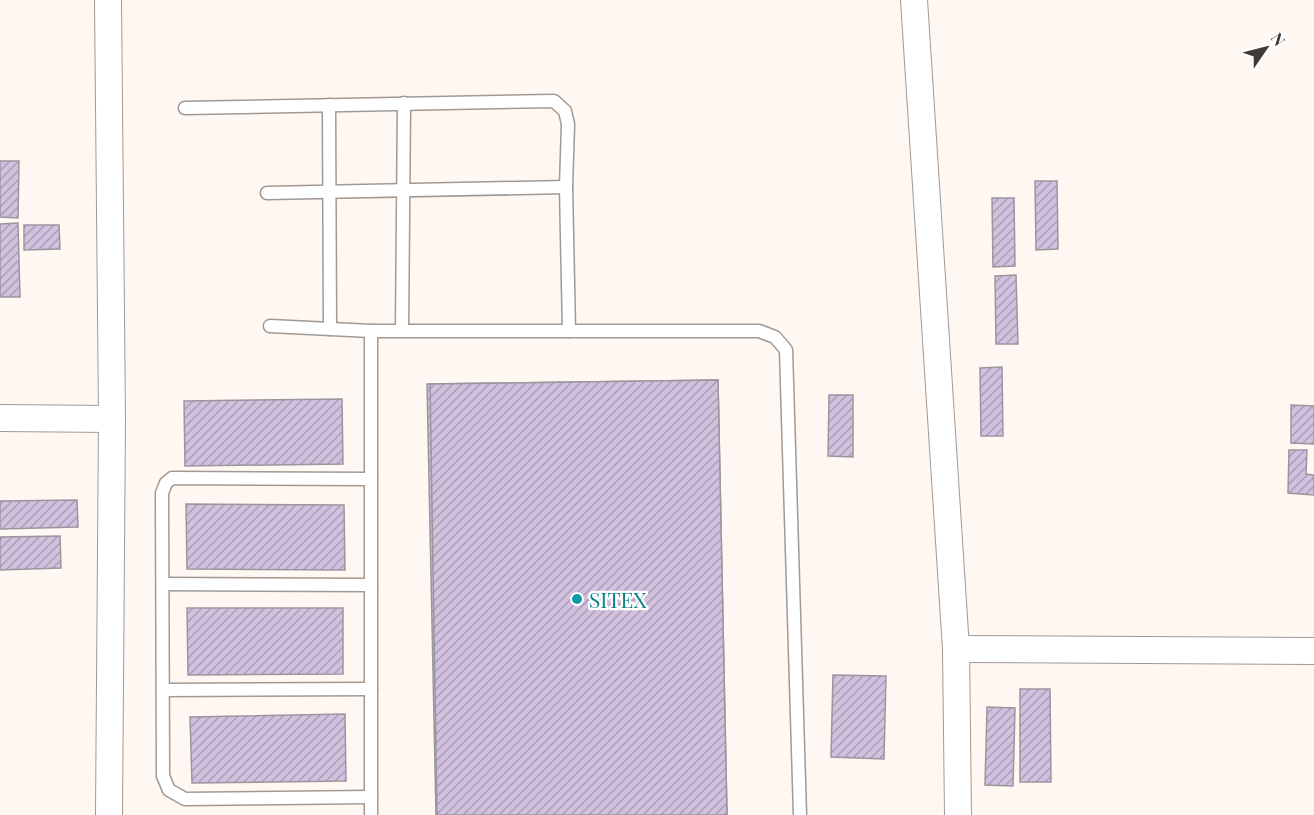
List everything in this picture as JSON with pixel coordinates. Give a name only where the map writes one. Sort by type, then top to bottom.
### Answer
[{"type":"street","points":[[108,0],[112,419],[109,815]]},
{"type":"street","points":[[914,0],[956,649],[958,815]]},
{"type":"street","points":[[0,418],[112,419]]},
{"type":"street","points":[[956,649],[1314,651]]},
{"type":"lane","points":[[185,108],[554,100],[565,111],[568,124],[566,187],[569,331]]},
{"type":"lane","points":[[402,330],[404,104]]},
{"type":"lane","points":[[328,105],[330,329]]},
{"type":"lane","points":[[267,193],[566,187]]},
{"type":"lane","points":[[270,326],[371,331],[759,331],[775,336],[786,350],[800,815]]},
{"type":"lane","points":[[371,331],[371,815]]},
{"type":"lane","points":[[371,479],[172,478],[166,483],[162,493],[163,776],[170,790],[185,799],[371,797]]},
{"type":"lane","points":[[163,584],[371,585]]},
{"type":"lane","points":[[164,690],[371,689]]},
{"type":"building","points":[[0,161],[19,161],[18,218],[0,217]]},
{"type":"building","points":[[1035,181],[1057,181],[1058,249],[1036,250]]},
{"type":"building","points":[[992,198],[1014,198],[1015,266],[993,267]]},
{"type":"building","points":[[18,223],[20,297],[0,297],[0,224]]},
{"type":"building","points":[[24,225],[59,225],[60,249],[24,250]]},
{"type":"building","points":[[1016,275],[1018,344],[996,344],[995,276]]},
{"type":"building","points":[[1002,367],[1003,436],[981,436],[980,368]]},
{"type":"building","name":"SITEX","points":[[718,380],[727,815],[436,815],[427,384]]},
{"type":"building","name":"SITEX","points":[[718,380],[727,815],[437,815],[430,384]]},
{"type":"building","points":[[829,395],[853,395],[853,457],[828,456]]},
{"type":"building","points":[[342,399],[343,464],[185,466],[184,401]]},
{"type":"building","points":[[1291,405],[1314,406],[1314,444],[1291,443]]},
{"type":"building","points":[[1289,450],[1307,450],[1306,474],[1314,475],[1314,495],[1288,493]]},
{"type":"building","points":[[77,500],[78,527],[0,529],[0,501]]},
{"type":"building","points":[[186,504],[344,505],[345,570],[187,569]]},
{"type":"building","points":[[60,536],[61,568],[0,570],[0,537]]},
{"type":"building","points":[[187,608],[343,608],[343,674],[188,675]]},
{"type":"building","points":[[833,675],[886,676],[884,759],[831,757]]},
{"type":"building","points":[[1020,689],[1050,689],[1051,782],[1020,782]]},
{"type":"building","points":[[987,707],[1015,708],[1013,786],[985,785]]},
{"type":"building","points":[[345,714],[346,781],[192,783],[190,717]]},
{"type":"place","name":"SITEX","points":[[577,599]]}]
